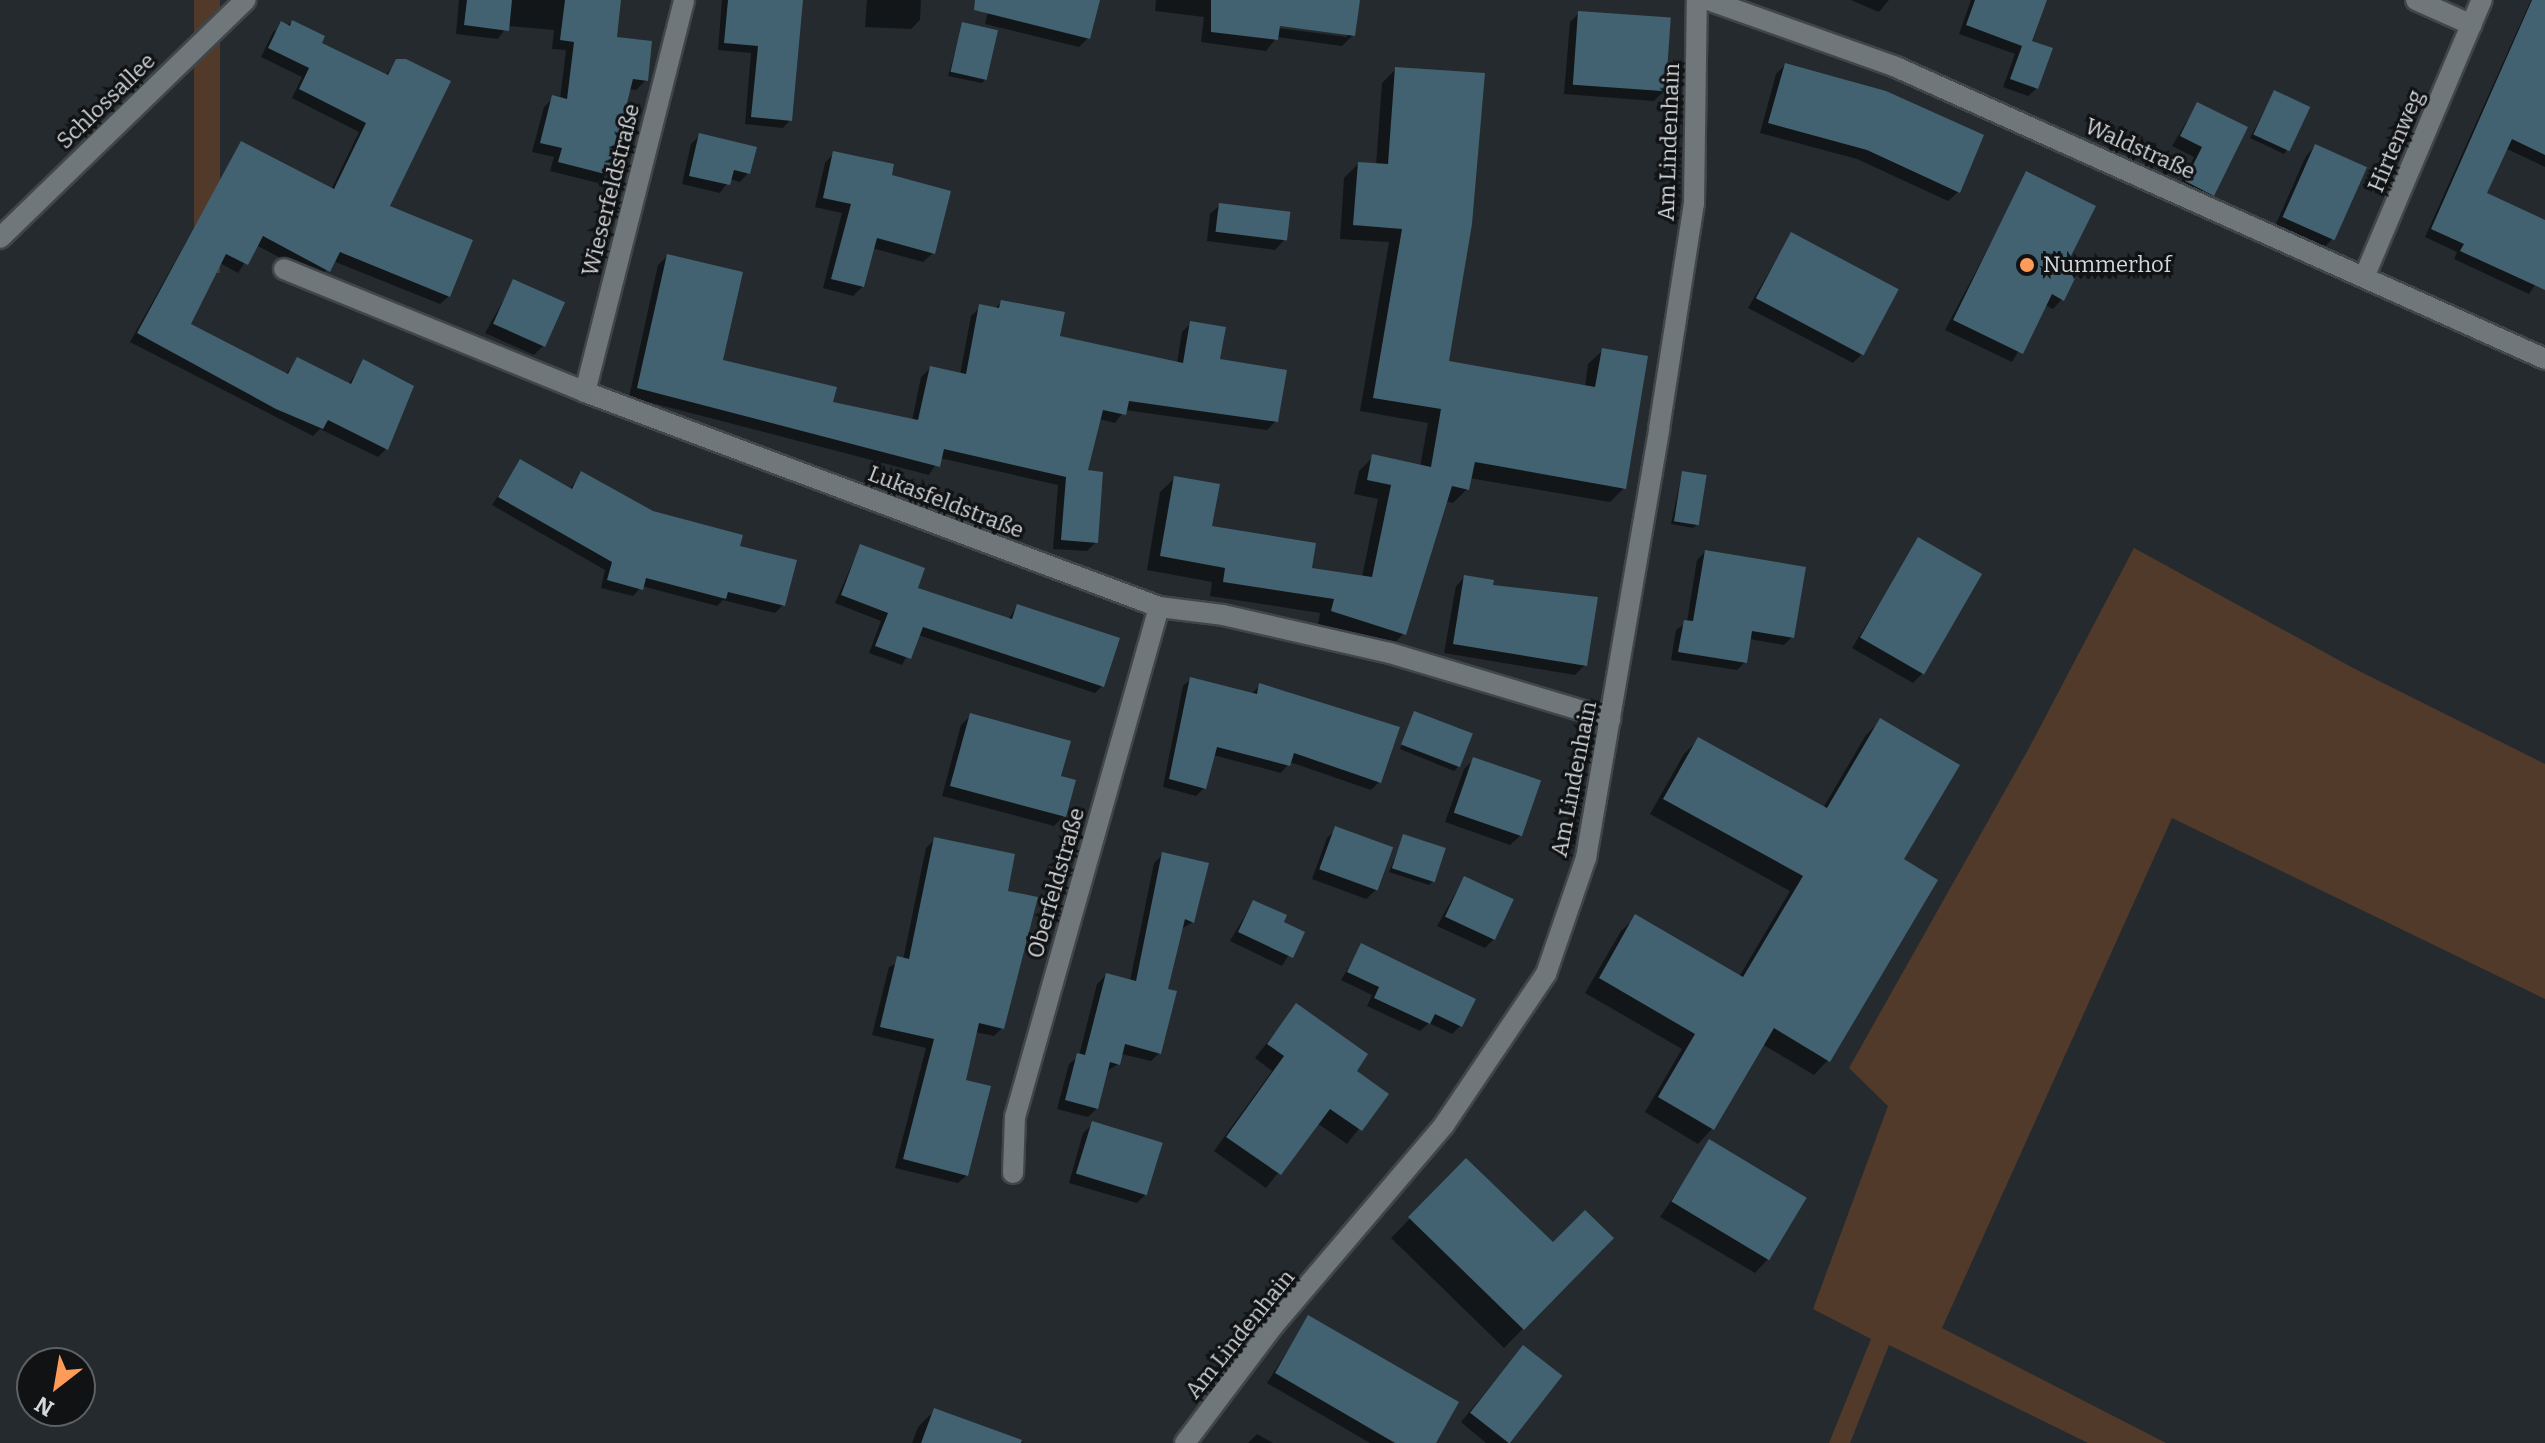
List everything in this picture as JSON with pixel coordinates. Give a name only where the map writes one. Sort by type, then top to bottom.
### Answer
[{"type":"street","name":"Schlossallee","points":[[0,238],[246,0]]},
{"type":"street","name":"Wieserfeldstraße","points":[[585,392],[684,0]]},
{"type":"street","name":"Am Lindenhain","points":[[1185,1443],[1274,1325],[1444,1125],[1543,985],[1586,858],[1694,204],[1697,0]]},
{"type":"street","name":"Waldstraße","points":[[1708,0],[1896,67],[2365,275],[2545,359]]},
{"type":"street","points":[[2416,0],[2472,25]]},
{"type":"street","name":"Hirtenweg","points":[[2365,275],[2482,0]]},
{"type":"street","name":"Lukasfeldstraße","points":[[284,269],[585,392],[1159,607],[1223,615],[1390,653],[1610,719]]},
{"type":"street","name":"Oberfeldstraße","points":[[1013,1173],[1015,1117],[1159,607]]},
{"type":"shaded area","points":[[194,0],[220,0],[220,273],[194,273]]},
{"type":"shaded area","points":[[2134,548],[2353,668],[2545,764],[2545,999],[2172,818],[1942,1328],[2166,1443],[2088,1443],[1889,1345],[1850,1443],[1829,1443],[1871,1339],[1813,1309],[1888,1106],[1849,1068],[2028,750]]},
{"type":"building","points":[[467,0],[512,0],[509,31],[464,25]]},
{"type":"building","points":[[565,0],[621,0],[617,37],[652,41],[648,81],[633,79],[609,175],[558,162],[562,148],[540,143],[552,95],[567,99],[574,42],[560,40]]},
{"type":"building","points":[[728,0],[803,0],[792,121],[751,117],[758,46],[724,43]]},
{"type":"building","points":[[975,0],[1100,0],[1090,39],[974,10]]},
{"type":"building","points":[[1211,0],[1360,0],[1355,36],[1280,26],[1278,40],[1211,32]]},
{"type":"building","points":[[1975,0],[2047,0],[2032,41],[2053,48],[2038,89],[2010,79],[2022,46],[1966,25]]},
{"type":"building","points":[[2532,0],[2545,0],[2545,155],[2512,139],[2487,193],[2545,220],[2545,290],[2460,251],[2464,244],[2431,229]]},
{"type":"building","points":[[1578,11],[1671,17],[1666,91],[1573,85]]},
{"type":"building","points":[[292,20],[325,36],[322,43],[388,75],[396,59],[406,59],[451,81],[390,206],[473,240],[450,297],[340,252],[330,272],[263,236],[248,265],[226,254],[191,324],[288,374],[297,357],[351,384],[363,359],[414,386],[388,450],[328,420],[323,429],[276,409],[137,333],[241,141],[334,189],[366,123],[299,89],[309,68],[268,48],[281,21],[290,26]]},
{"type":"building","points":[[962,22],[998,30],[987,80],[951,72]]},
{"type":"building","points":[[1785,63],[1886,91],[1984,135],[1960,193],[1867,150],[1768,123]]},
{"type":"building","points":[[1395,67],[1485,73],[1472,224],[1449,361],[1595,387],[1602,348],[1648,356],[1626,489],[1475,462],[1469,490],[1452,486],[1406,635],[1331,611],[1334,599],[1223,582],[1225,568],[1160,556],[1174,476],[1220,484],[1212,526],[1316,543],[1312,568],[1372,577],[1391,485],[1367,480],[1372,454],[1431,467],[1441,409],[1373,398],[1402,229],[1353,225],[1358,162],[1388,164]]},
{"type":"building","points":[[2274,90],[2310,107],[2290,151],[2253,134]]},
{"type":"building","points":[[2197,102],[2248,127],[2214,196],[2185,181],[2202,147],[2180,136]]},
{"type":"building","points":[[699,133],[757,147],[750,174],[734,170],[730,185],[689,176]]},
{"type":"building","points":[[2315,144],[2367,167],[2335,240],[2282,217]]},
{"type":"building","points":[[833,151],[894,164],[892,175],[951,191],[935,254],[877,238],[864,287],[831,279],[851,204],[823,198]]},
{"type":"building","name":"Nummerhof","points":[[2026,171],[2096,206],[2068,262],[2080,268],[2064,301],[2052,294],[2023,354],[1953,320]]},
{"type":"building","points":[[1219,203],[1290,212],[1287,241],[1215,232]]},
{"type":"building","points":[[1791,232],[1899,289],[1864,355],[1756,298]]},
{"type":"building","points":[[667,254],[743,272],[723,360],[837,387],[833,402],[918,420],[930,366],[966,374],[979,304],[999,308],[1001,300],[1065,312],[1060,336],[1183,363],[1190,321],[1226,327],[1220,359],[1287,370],[1278,422],[1129,401],[1126,415],[1103,410],[1088,470],[1103,472],[1098,543],[1061,540],[1066,477],[944,449],[940,467],[637,388]]},
{"type":"building","points":[[513,279],[565,302],[545,347],[493,324]]},
{"type":"building","points":[[520,459],[572,489],[581,471],[653,511],[743,535],[740,546],[797,560],[785,606],[728,592],[726,599],[646,578],[643,590],[607,580],[612,562],[498,497]]},
{"type":"building","points":[[1682,471],[1707,475],[1699,525],[1674,521]]},
{"type":"building","points":[[1918,537],[1982,574],[1924,674],[1860,637]]},
{"type":"building","points":[[860,544],[925,568],[918,588],[1012,619],[1017,604],[1120,638],[1104,687],[923,627],[911,659],[875,646],[888,613],[841,595]]},
{"type":"building","points":[[1705,550],[1806,567],[1794,638],[1752,631],[1747,663],[1678,652],[1684,620],[1693,621]]},
{"type":"building","points":[[1464,575],[1494,580],[1493,585],[1598,597],[1587,666],[1453,644]]},
{"type":"building","points":[[1190,677],[1257,694],[1259,683],[1400,727],[1381,783],[1294,753],[1290,766],[1217,747],[1206,789],[1169,779]]},
{"type":"building","points":[[1414,711],[1473,734],[1460,767],[1401,745]]},
{"type":"building","points":[[970,713],[1071,741],[1061,776],[1076,780],[1066,817],[950,786]]},
{"type":"building","points":[[1880,718],[1960,765],[1904,859],[1938,880],[1830,1062],[1774,1028],[1714,1130],[1658,1097],[1695,1034],[1599,978],[1635,914],[1743,977],[1803,876],[1663,799],[1698,737],[1827,808]]},
{"type":"building","points":[[1473,757],[1541,780],[1522,836],[1454,813]]},
{"type":"building","points":[[1335,826],[1393,847],[1378,890],[1319,869]]},
{"type":"building","points":[[1403,834],[1446,848],[1435,882],[1392,868]]},
{"type":"building","points":[[934,837],[1015,854],[1008,891],[1038,897],[1004,1029],[979,1023],[966,1080],[991,1086],[968,1176],[903,1159],[934,1039],[880,1027],[897,956],[909,959]]},
{"type":"building","points":[[1162,852],[1209,863],[1194,923],[1185,919],[1168,989],[1177,991],[1161,1054],[1125,1044],[1120,1065],[1110,1062],[1098,1109],[1065,1100],[1077,1053],[1085,1055],[1106,973],[1136,981]]},
{"type":"building","points":[[1464,876],[1514,899],[1495,940],[1445,917]]},
{"type":"building","points":[[1253,900],[1287,915],[1284,922],[1305,932],[1293,958],[1238,932]]},
{"type":"building","points":[[1361,943],[1476,999],[1462,1027],[1435,1014],[1430,1024],[1374,998],[1379,987],[1347,972]]},
{"type":"building","points":[[1296,1003],[1368,1054],[1357,1071],[1389,1094],[1362,1131],[1330,1109],[1281,1175],[1226,1137],[1284,1056],[1267,1044]]},
{"type":"building","points":[[1092,1121],[1163,1143],[1147,1195],[1076,1174]]},
{"type":"building","points":[[1709,1139],[1807,1198],[1769,1260],[1671,1202]]},
{"type":"building","points":[[1466,1158],[1553,1242],[1585,1210],[1614,1238],[1524,1330],[1408,1217]]},
{"type":"building","points":[[1308,1315],[1459,1402],[1436,1443],[1395,1443],[1275,1373]]},
{"type":"building","points":[[1523,1345],[1562,1376],[1510,1443],[1470,1413]]},
{"type":"building","points":[[934,1408],[1022,1440],[1021,1443],[921,1443]]},
{"type":"place","name":"Nummerhof","points":[[2027,265]]}]
